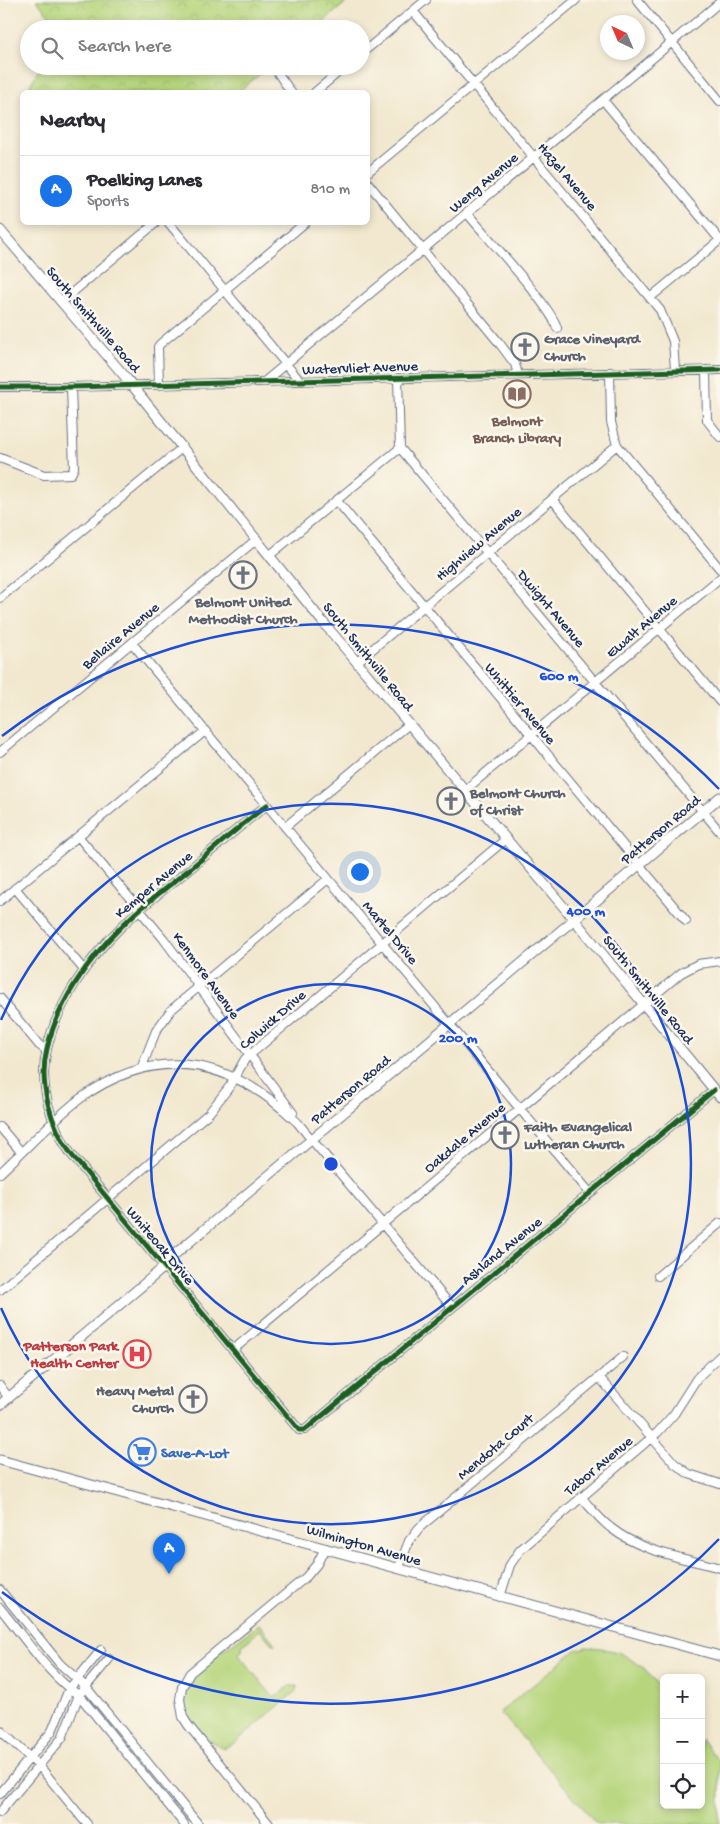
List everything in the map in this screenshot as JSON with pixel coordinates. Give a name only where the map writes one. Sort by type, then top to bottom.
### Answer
[{"type":"main road","name":"South Smithville Road","points":[[0,230],[133,386],[408,725],[573,918],[717,1093]]},
{"type":"main road","name":"Patterson Road","points":[[0,1405],[163,1268],[168,1260],[310,1136],[449,1024],[573,918],[720,797]]},
{"type":"main road","name":"Wilmington Avenue","points":[[0,1460],[720,1656]]},
{"type":"street","points":[[370,47],[426,0]]},
{"type":"street","points":[[370,170],[576,0]]},
{"type":"street","points":[[637,0],[720,101]]},
{"type":"street","name":"Weng Avenue","points":[[264,382],[720,2]]},
{"type":"street","name":"Hazel Avenue","points":[[413,11],[652,298],[669,328],[674,346],[675,370]]},
{"type":"street","points":[[279,75],[290,90]]},
{"type":"street","points":[[317,90],[335,75]]},
{"type":"street","points":[[602,100],[720,240],[652,298]]},
{"type":"street","points":[[370,186],[500,344],[515,364],[518,375]]},
{"type":"street","points":[[467,213],[542,303],[555,320],[557,328]]},
{"type":"street","points":[[62,302],[153,225]]},
{"type":"street","points":[[170,225],[300,381]]},
{"type":"street","points":[[159,385],[158,347],[160,344],[302,225]]},
{"type":"street","points":[[706,370],[707,420],[720,437]]},
{"type":"street","name":"Watervliet Avenue","points":[[0,387],[71,388],[720,370]]},
{"type":"street","points":[[610,372],[611,422],[616,445],[720,569]]},
{"type":"street","points":[[270,556],[400,448],[398,378]]},
{"type":"street","points":[[0,458],[44,475],[71,474],[74,468],[71,388]]},
{"type":"street","name":"Highview Avenue","points":[[357,662],[616,445]]},
{"type":"street","points":[[0,598],[183,447]]},
{"type":"street","name":"Dwight Avenue","points":[[400,448],[720,832]]},
{"type":"street","points":[[552,499],[720,702]]},
{"type":"street","name":"Whittier Avenue","points":[[337,501],[686,921]]},
{"type":"street","name":"Bellaire Avenue","points":[[0,752],[257,539]]},
{"type":"street","name":"Ewalt Avenue","points":[[464,791],[720,578]]},
{"type":"street","name":"Martel Drive","points":[[132,643],[590,1193]]},
{"type":"street","points":[[285,827],[408,725]]},
{"type":"street","points":[[0,901],[205,731]]},
{"type":"street","name":"Kemper Avenue","points":[[46,1050],[62,1010],[84,970],[108,940],[140,910],[267,805]]},
{"type":"street","name":"Kenmore Avenue","points":[[78,836],[140,910],[310,1136],[452,1307]]},
{"type":"street","name":"Colwick Drive","points":[[0,1290],[209,1113],[224,1095],[234,1076],[249,1056],[506,839]]},
{"type":"street","points":[[141,1069],[163,1020],[176,1005],[328,879]]},
{"type":"street","points":[[16,888],[84,970]]},
{"type":"street","name":"Oakdale Avenue","points":[[232,1350],[643,1004],[690,967],[706,962],[720,961]]},
{"type":"street","points":[[0,998],[39,1045],[46,1050]]},
{"type":"street","name":"Whiteoak Drive","points":[[46,1050],[46,1082],[53,1122],[71,1154],[296,1428],[305,1430]]},
{"type":"street","name":"Kenmore Avenue","points":[[0,1173],[53,1122],[96,1089],[141,1069],[165,1065],[202,1067],[234,1076],[271,1098],[310,1136]]},
{"type":"street","name":"Ashland Avenue","points":[[305,1430],[590,1193],[717,1093]]},
{"type":"street","points":[[0,1127],[21,1152]]},
{"type":"street","points":[[658,1276],[720,1223]]},
{"type":"street","name":"Mendota Court","points":[[398,1567],[409,1541],[419,1528],[623,1357]]},
{"type":"street","points":[[717,1359],[720,1368]]},
{"type":"street","name":"Tabor Avenue","points":[[500,1596],[510,1565],[520,1550],[666,1424],[697,1378],[717,1359]]},
{"type":"street","points":[[600,1377],[651,1438],[682,1470],[698,1478],[720,1484]]},
{"type":"street","points":[[0,1386],[9,1398]]},
{"type":"street","points":[[581,1497],[603,1522],[628,1540],[658,1551],[720,1568]]},
{"type":"street","points":[[269,1824],[188,1724],[183,1716],[180,1699],[182,1687],[190,1673],[306,1577],[317,1564],[325,1548]]},
{"type":"street","points":[[0,1590],[3,1601],[72,1684],[82,1690],[184,1824]]},
{"type":"street","points":[[0,1608],[72,1684],[82,1690],[198,1824]]},
{"type":"street","points":[[0,1794],[52,1732],[72,1684],[101,1650]]},
{"type":"street","points":[[0,1812],[40,1767],[62,1738],[82,1690],[109,1659]]},
{"type":"street","points":[[0,1730],[40,1767],[87,1824]]},
{"type":"green space","points":[[36,0],[349,0],[326,20],[53,20]]},
{"type":"green space","points":[[36,75],[259,75],[240,90],[27,90]]},
{"type":"green space","points":[[259,1624],[275,1644],[272,1644],[260,1630],[242,1646],[242,1651],[238,1654],[274,1698],[289,1686],[297,1686],[296,1691],[236,1742],[224,1748],[208,1739],[195,1724],[187,1708],[187,1693],[193,1679],[204,1666]]},
{"type":"green space","points":[[586,1647],[601,1648],[621,1653],[644,1668],[660,1688],[660,1809],[705,1809],[705,1744],[720,1762],[720,1824],[597,1824],[500,1712],[576,1650]]},
{"type":"cycle path","points":[[0,387],[71,387],[720,370]]},
{"type":"cycle path","points":[[267,805],[155,896],[129,919],[97,953],[75,983],[58,1015],[47,1049],[44,1076],[45,1090],[52,1118],[71,1154],[299,1430],[305,1430],[714,1090]]},
{"type":"place","name":"Grace Vineyard Church","points":[[525,347]]},
{"type":"place","name":"Belmont Branch Library","points":[[517,394]]},
{"type":"place","name":"Belmont United Methodist Church","points":[[243,575]]},
{"type":"place","name":"Belmont Church of Christ","points":[[451,801]]},
{"type":"place","name":"Faith Evangelical Lutheran Church","points":[[505,1135]]},
{"type":"place","name":"Patterson Park Health Center","points":[[137,1354]]},
{"type":"place","name":"Heavy Metal Church","points":[[193,1399]]},
{"type":"place","name":"Save-A-Lot","points":[[142,1452]]},
{"type":"place","name":"Poelking Lanes","points":[[169,1574]]}]
